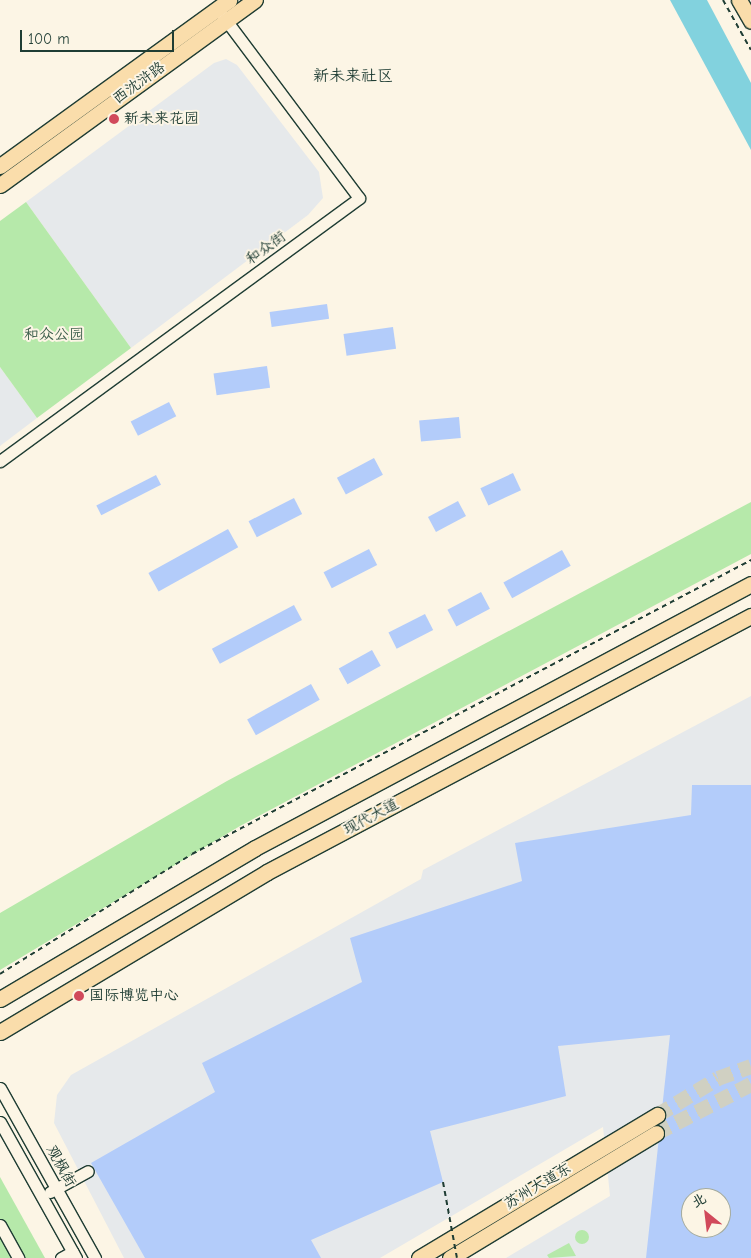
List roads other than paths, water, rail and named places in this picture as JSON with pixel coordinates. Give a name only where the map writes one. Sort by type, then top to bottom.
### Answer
[{"type":"main road","name":"西沈浒路","points":[[0,166],[224,10],[255,0]]},
{"type":"main road","points":[[739,0],[751,21]]},
{"type":"main road","name":"西沈浒路","points":[[0,185],[224,10]]},
{"type":"main road","name":"现代大道","points":[[0,999],[255,848],[751,584]]},
{"type":"main road","name":"现代大道","points":[[0,1032],[267,872],[751,616]]},
{"type":"main road","name":"苏州大道东","points":[[419,1258],[657,1115]]},
{"type":"main road","name":"苏州大道东","points":[[450,1258],[656,1133]]},
{"type":"street","name":"和众街","points":[[0,461],[359,198],[224,10]]},
{"type":"street","name":"观枫街","points":[[0,1088],[95,1258]]},
{"type":"street","points":[[0,1122],[74,1255],[61,1258]]},
{"type":"street","points":[[42,1196],[88,1171]]},
{"type":"street","points":[[0,1225],[18,1258]]},
{"type":"water","points":[[670,0],[707,0],[751,83],[751,150]]},
{"type":"tunnel","points":[[657,1115],[718,1078],[751,1066]]},
{"type":"tunnel","points":[[656,1133],[751,1084]]},
{"type":"place","name":"新未来花园","points":[[114,119]]},
{"type":"place","name":"国际博览中心","points":[[79,996]]},
{"type":"district","name":"新未来社区","points":[[353,76]]},
{"type":"park label","name":"和众公园","points":[[54,335]]}]
